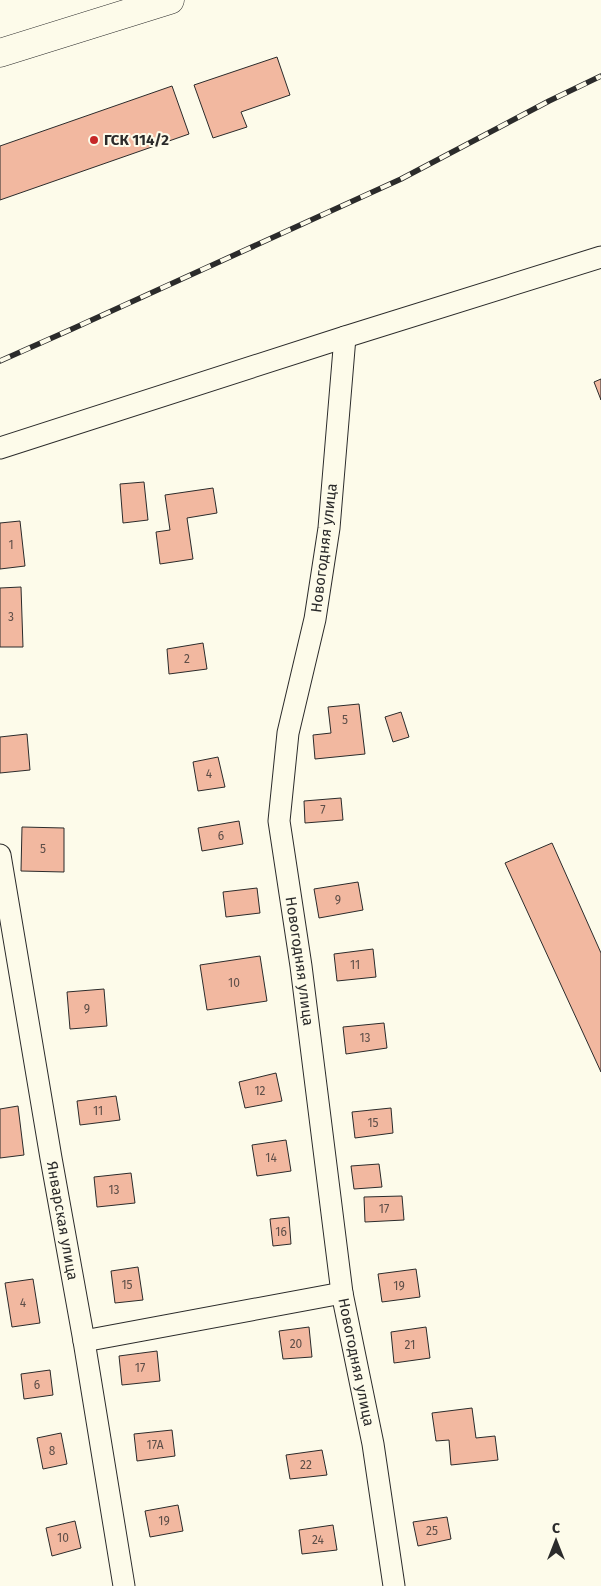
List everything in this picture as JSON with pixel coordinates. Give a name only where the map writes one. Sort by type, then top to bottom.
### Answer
[{"type":"main road","points":[[0,53],[170,0]]},
{"type":"street","points":[[0,448],[601,257]]},
{"type":"street","name":"Новогодняя улица","points":[[345,337],[329,528],[316,619],[288,733],[279,821],[301,966],[342,1293],[373,1444],[394,1586]]},
{"type":"street","name":"Январская улица","points":[[0,855],[84,1340],[124,1586]]},
{"type":"street","points":[[84,1340],[342,1293]]},
{"type":"building","points":[[277,57],[290,95],[241,112],[247,127],[213,138],[194,85]]},
{"type":"building","name":"ГСК 114/2","points":[[172,86],[189,134],[0,200],[0,146]]},
{"type":"building","points":[[601,379],[601,400],[594,382]]},
{"type":"building","points":[[144,482],[148,520],[123,523],[120,484]]},
{"type":"building","points":[[213,488],[217,513],[187,518],[193,559],[160,564],[156,532],[170,530],[165,495]]},
{"type":"building","points":[[20,521],[25,566],[0,569],[0,523]]},
{"type":"building","points":[[21,587],[23,647],[0,647],[0,588]]},
{"type":"building","points":[[203,643],[207,669],[169,674],[167,649]]},
{"type":"building","points":[[359,704],[365,754],[315,759],[313,735],[331,733],[328,707]]},
{"type":"building","points":[[401,712],[409,737],[393,742],[385,717]]},
{"type":"building","points":[[27,734],[30,770],[0,773],[0,737]]},
{"type":"building","points":[[218,757],[225,787],[198,791],[193,762]]},
{"type":"building","points":[[341,798],[343,820],[305,823],[304,801]]},
{"type":"building","points":[[239,821],[243,844],[202,851],[198,828]]},
{"type":"building","points":[[22,827],[64,828],[64,872],[21,871]]},
{"type":"building","points":[[552,843],[601,953],[601,1072],[505,863]]},
{"type":"building","points":[[358,882],[363,910],[319,918],[314,889]]},
{"type":"building","points":[[257,888],[260,913],[226,917],[223,892]]},
{"type":"building","points":[[373,949],[376,977],[337,981],[334,954]]},
{"type":"building","points":[[260,956],[267,1001],[207,1010],[200,965]]},
{"type":"building","points":[[104,989],[107,1026],[70,1029],[67,992]]},
{"type":"building","points":[[384,1023],[387,1048],[346,1054],[343,1027]]},
{"type":"building","points":[[276,1073],[282,1101],[245,1108],[239,1082]]},
{"type":"building","points":[[116,1096],[120,1120],[80,1125],[77,1101]]},
{"type":"building","points":[[18,1106],[24,1155],[0,1158],[0,1109]]},
{"type":"building","points":[[391,1108],[393,1133],[355,1138],[352,1112]]},
{"type":"building","points":[[286,1140],[291,1171],[257,1176],[252,1145]]},
{"type":"building","points":[[379,1164],[382,1187],[354,1189],[351,1166]]},
{"type":"building","points":[[131,1173],[135,1203],[97,1207],[94,1177]]},
{"type":"building","points":[[402,1196],[404,1220],[365,1222],[364,1197]]},
{"type":"building","points":[[289,1217],[291,1244],[273,1246],[270,1219]]},
{"type":"building","points":[[138,1267],[143,1300],[115,1303],[111,1271]]},
{"type":"building","points":[[416,1269],[420,1297],[382,1302],[378,1274]]},
{"type":"building","points":[[33,1279],[40,1323],[12,1327],[5,1283]]},
{"type":"building","points":[[309,1327],[312,1357],[283,1359],[279,1331]]},
{"type":"building","points":[[426,1327],[430,1358],[394,1363],[391,1332]]},
{"type":"building","points":[[157,1351],[160,1381],[122,1385],[119,1356]]},
{"type":"building","points":[[50,1370],[53,1395],[24,1399],[21,1374]]},
{"type":"building","points":[[472,1408],[476,1438],[495,1436],[498,1460],[451,1465],[449,1440],[436,1441],[432,1413]]},
{"type":"building","points":[[172,1430],[175,1456],[137,1461],[134,1434]]},
{"type":"building","points":[[61,1433],[67,1464],[43,1469],[37,1438]]},
{"type":"building","points":[[322,1450],[327,1475],[290,1479],[286,1455]]},
{"type":"building","points":[[178,1505],[183,1531],[150,1537],[145,1511]]},
{"type":"building","points":[[447,1517],[451,1539],[418,1546],[413,1522]]},
{"type":"building","points":[[75,1521],[81,1548],[52,1556],[46,1528]]},
{"type":"building","points":[[333,1525],[337,1550],[302,1554],[299,1530]]},
{"type":"railway","points":[[0,361],[401,179],[549,101],[601,76]]},
{"type":"place","name":"ГСК 114/2","points":[[94,140]]}]
